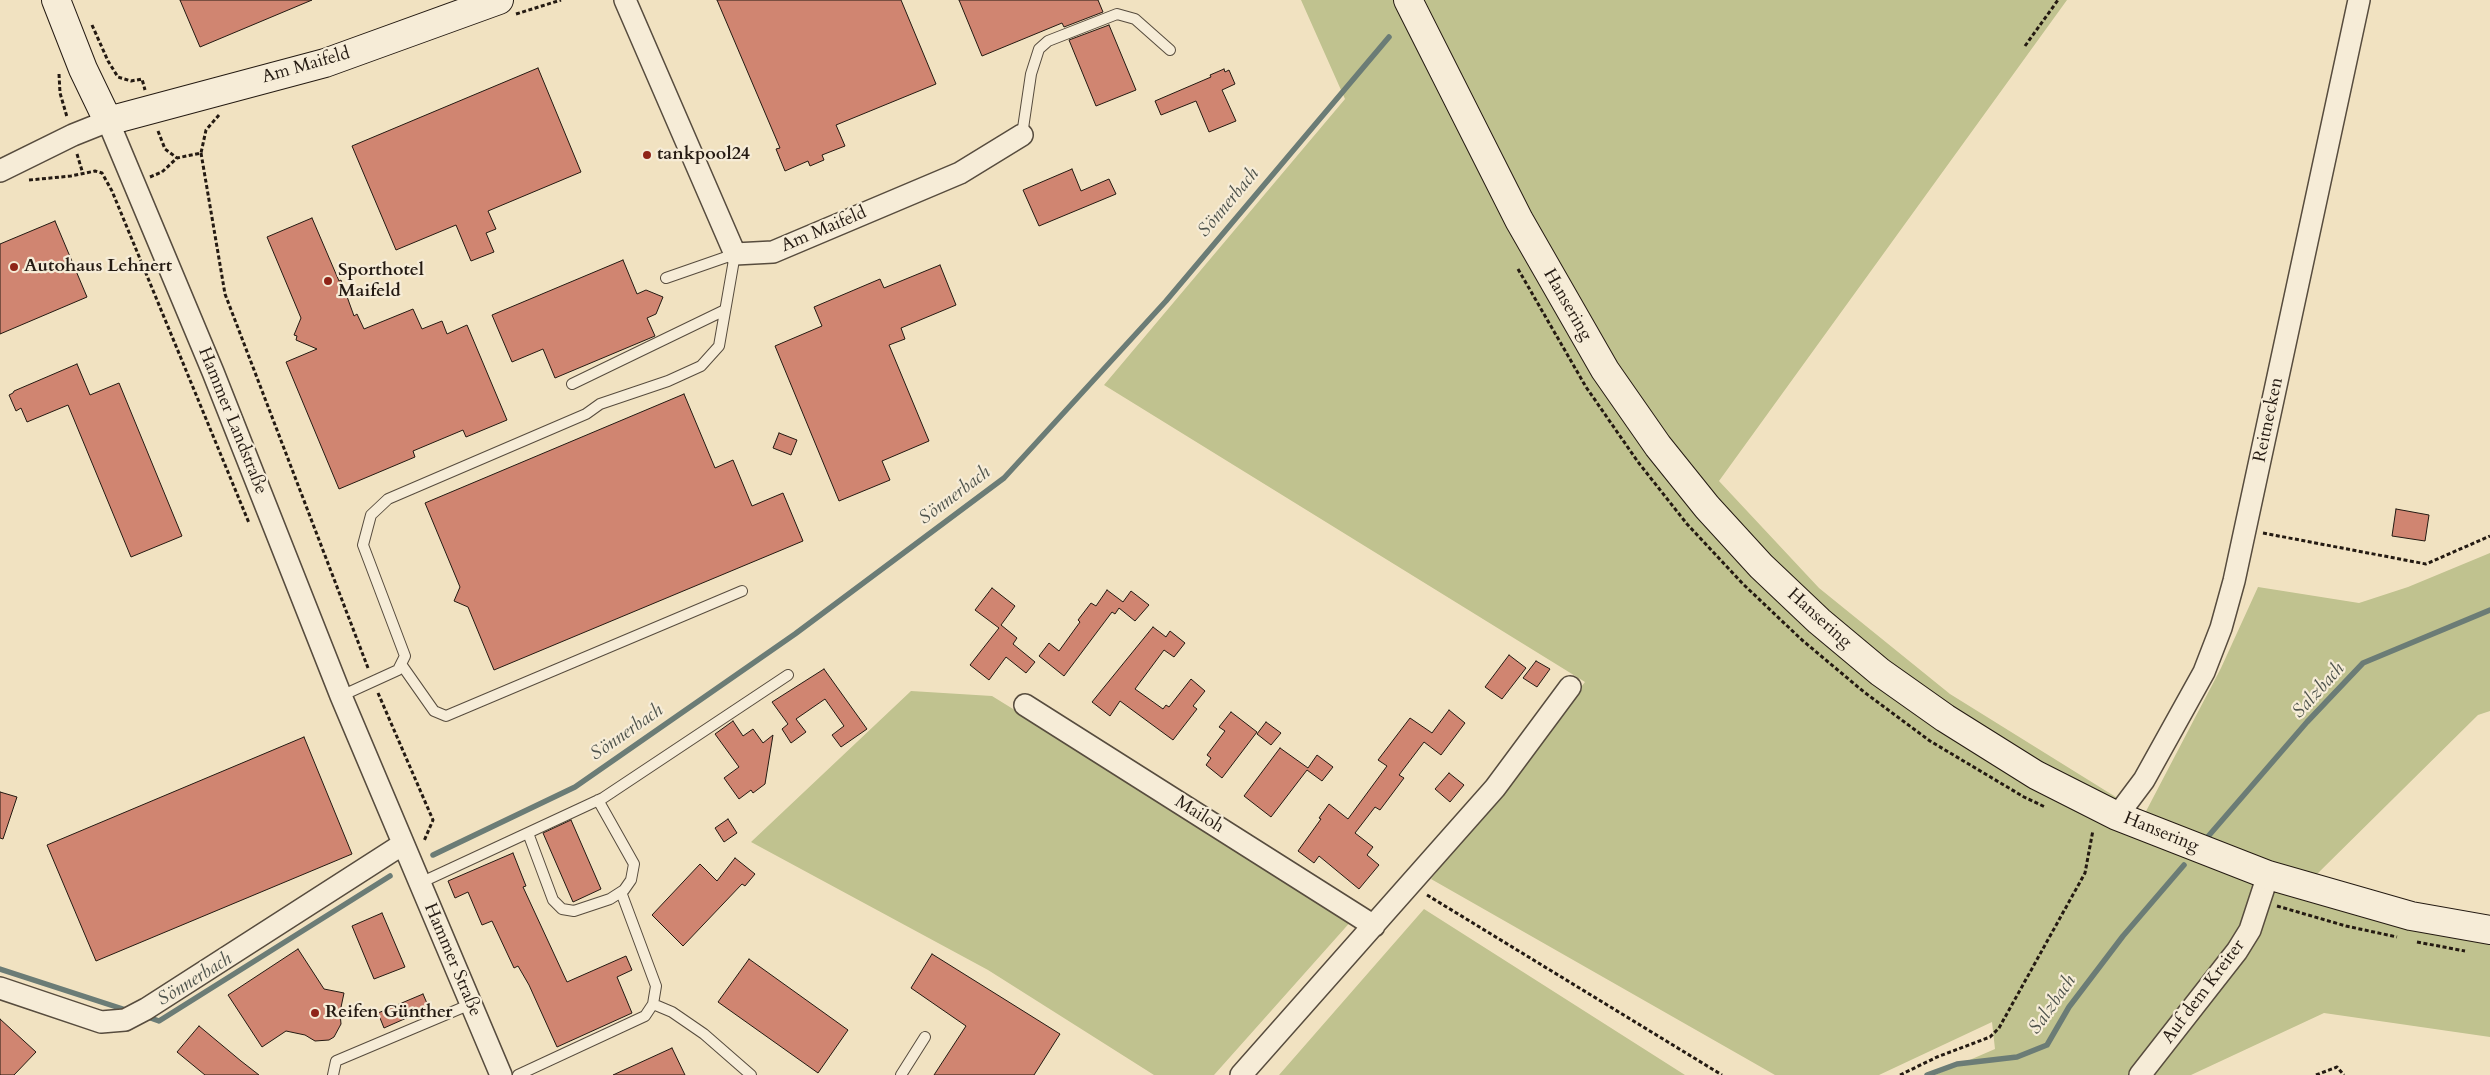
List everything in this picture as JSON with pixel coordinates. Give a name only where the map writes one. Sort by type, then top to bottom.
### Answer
[{"type":"street","name":"Hammer Landstraße","points":[[56,0],[83,69],[108,121],[210,363],[341,696],[403,844]]},
{"type":"street","name":"Am Maifeld","points":[[108,121],[325,63],[500,0]]},
{"type":"street","points":[[625,0],[735,254]]},
{"type":"street","name":"Hansering","points":[[1408,0],[1519,220],[1565,303],[1610,378],[1658,446],[1707,507],[1761,566],[1819,621],[1880,672],[1945,718],[2036,775],[2117,816],[2268,876],[2411,916],[2490,930]]},
{"type":"street","name":"Reitnecken","points":[[2117,816],[2144,780],[2204,672],[2221,628],[2245,529],[2359,0]]},
{"type":"street","points":[[0,171],[73,135],[108,121]]},
{"type":"street","name":"Am Maifeld","points":[[735,254],[773,252],[960,173],[1022,135]]},
{"type":"street","points":[[1241,1075],[1496,788],[1570,687]]},
{"type":"street","name":"Mailoh","points":[[1025,705],[1374,926]]},
{"type":"street","points":[[0,988],[101,1022],[125,1020],[146,1010],[403,844]]},
{"type":"street","name":"Hammer Straße","points":[[403,844],[425,881],[471,1004],[501,1075]]},
{"type":"street","name":"Auf dem Kreiter","points":[[2140,1075],[2237,951],[2250,930],[2268,876]]},
{"type":"lane","points":[[1022,135],[1031,74],[1039,48],[1048,41],[1117,14],[1135,19],[1170,50]]},
{"type":"lane","points":[[341,696],[398,670],[405,656],[363,545],[371,515],[388,499],[586,414],[600,404],[701,366],[719,346],[735,254],[666,278]]},
{"type":"lane","points":[[572,384],[725,310]]},
{"type":"lane","points":[[401,664],[434,711],[446,716],[648,633],[742,591]]},
{"type":"lane","points":[[425,881],[598,800],[788,675]]},
{"type":"lane","points":[[528,833],[553,900],[562,909],[574,911],[610,899],[621,892],[631,880],[634,864],[598,800]]},
{"type":"lane","points":[[518,1075],[645,1016],[653,1004],[656,986],[621,892]]},
{"type":"lane","points":[[333,1075],[336,1061],[471,1004]]},
{"type":"lane","points":[[653,1004],[672,1012],[704,1034],[751,1075]]},
{"type":"lane","points":[[901,1075],[925,1037]]},
{"type":"path","points":[[2025,46],[2058,0]]},
{"type":"path","points":[[89,18],[108,61],[118,77],[131,81],[142,79]]},
{"type":"path","points":[[57,69],[60,78],[60,94],[83,174]]},
{"type":"path","points":[[201,152],[225,294],[374,682],[433,820],[421,848],[425,881]]},
{"type":"path","points":[[25,180],[95,171],[102,173],[112,191]]},
{"type":"path","points":[[2245,529],[2426,564],[2490,536]]},
{"type":"path","points":[[1900,1075],[1937,1056],[1990,1037],[1999,1028],[2085,873],[2093,830]]},
{"type":"path","points":[[1412,884],[1722,1075]]},
{"type":"path","points":[[2316,1075],[2337,1067],[2344,1075]]},
{"type":"green space","points":[[1301,0],[2067,0],[1719,481],[1819,588],[1950,694],[2119,799],[2143,817],[2221,668],[2258,587],[2359,603],[2408,587],[2490,553],[2490,711],[2478,715],[2313,878],[2442,913],[2490,918],[2490,1037],[2324,1013],[2191,1075],[1935,1075],[1995,1049],[1992,1022],[1879,1075],[1775,1075],[1431,879],[1585,682],[1104,385],[1345,99]]},
{"type":"green space","points":[[911,691],[992,696],[1353,919],[1214,1075],[1154,1075],[988,970],[751,842]]},
{"type":"green space","points":[[1424,909],[1685,1075],[1279,1075]]},
{"type":"building","points":[[180,0],[312,0],[200,47]]},
{"type":"building","points":[[717,0],[901,0],[936,84],[836,125],[845,146],[822,155],[824,160],[810,166],[808,161],[785,171],[776,149],[780,148]]},
{"type":"building","points":[[959,0],[1098,0],[1103,12],[1064,27],[1062,23],[982,56]]},
{"type":"building","points":[[1109,25],[1136,90],[1096,106],[1069,40]]},
{"type":"building","points":[[538,68],[581,172],[488,211],[496,229],[486,233],[494,252],[471,261],[456,225],[396,250],[352,146]]},
{"type":"building","points":[[1224,69],[1225,72],[1229,70],[1235,84],[1222,90],[1236,121],[1209,132],[1196,101],[1161,115],[1155,101],[1211,77],[1210,75]]},
{"type":"building","points":[[1072,169],[1081,191],[1109,179],[1116,194],[1039,226],[1023,190]]},
{"type":"building","points":[[312,218],[339,281],[341,280],[354,316],[357,314],[364,329],[413,309],[422,329],[442,321],[447,334],[467,325],[507,420],[466,437],[463,430],[413,451],[415,457],[339,489],[286,362],[317,349],[296,340],[297,336],[294,335],[301,318],[267,237]]},
{"type":"building","points":[[55,221],[87,297],[0,334],[0,244]]},
{"type":"building","points":[[623,260],[637,294],[646,290],[663,297],[656,314],[647,318],[655,336],[555,378],[543,349],[512,362],[492,315]]},
{"type":"building","points":[[940,265],[956,305],[901,328],[905,339],[889,345],[929,441],[882,461],[890,480],[839,501],[775,346],[822,326],[814,307],[880,279],[884,288]]},
{"type":"building","points":[[77,364],[90,395],[119,383],[182,536],[131,557],[68,405],[27,422],[21,408],[16,411],[9,395],[14,391]]},
{"type":"building","points":[[684,394],[715,468],[733,460],[752,506],[783,493],[803,541],[494,670],[468,607],[454,601],[460,587],[425,503]]},
{"type":"building","points":[[779,433],[797,440],[791,455],[773,448]]},
{"type":"building","points":[[2396,509],[2429,515],[2425,541],[2392,536]]},
{"type":"building","points":[[992,588],[1015,606],[1001,625],[1017,638],[1013,644],[1035,662],[1026,673],[1006,657],[989,680],[970,665],[999,628],[975,610]]},
{"type":"building","points":[[1107,590],[1123,602],[1131,591],[1149,605],[1135,621],[1119,608],[1115,614],[1112,612],[1064,676],[1039,656],[1049,643],[1059,651],[1091,603],[1096,606]]},
{"type":"building","points":[[1153,627],[1166,637],[1170,631],[1185,643],[1174,657],[1164,650],[1135,689],[1163,709],[1166,705],[1169,707],[1191,679],[1205,691],[1193,706],[1197,709],[1173,740],[1120,701],[1110,716],[1092,702]]},
{"type":"building","points":[[1509,655],[1526,668],[1502,699],[1485,687]]},
{"type":"building","points":[[1536,661],[1550,669],[1537,687],[1523,678]]},
{"type":"building","points":[[824,669],[867,729],[841,747],[832,735],[844,726],[825,699],[796,719],[806,732],[791,743],[782,729],[788,724],[772,702]]},
{"type":"building","points":[[1449,710],[1465,723],[1441,755],[1424,742],[1399,775],[1404,778],[1380,810],[1375,807],[1355,833],[1373,847],[1367,855],[1379,865],[1359,889],[1319,856],[1314,863],[1298,851],[1321,819],[1319,818],[1329,804],[1348,819],[1387,766],[1378,760],[1410,718],[1432,733]]},
{"type":"building","points":[[1231,712],[1257,732],[1222,778],[1206,765],[1211,758],[1207,755],[1225,731],[1219,727]]},
{"type":"building","points":[[733,721],[743,736],[753,729],[763,743],[773,735],[765,784],[753,793],[751,790],[739,799],[724,778],[739,767],[715,734]]},
{"type":"building","points":[[1266,722],[1281,733],[1271,745],[1257,734]]},
{"type":"building","points":[[304,737],[352,854],[96,961],[47,845]]},
{"type":"building","points":[[1280,748],[1308,768],[1317,755],[1333,767],[1322,781],[1307,770],[1271,817],[1244,796]]},
{"type":"building","points":[[1449,773],[1464,785],[1450,802],[1435,789]]},
{"type":"building","points":[[0,792],[17,797],[3,839],[0,838]]},
{"type":"building","points":[[728,819],[737,833],[724,842],[715,828]]},
{"type":"building","points":[[571,820],[601,889],[573,902],[543,833]]},
{"type":"building","points":[[513,853],[526,886],[523,887],[567,982],[626,956],[632,970],[617,977],[632,1013],[557,1047],[529,985],[518,966],[514,968],[492,921],[482,925],[468,892],[455,898],[448,881]]},
{"type":"building","points":[[735,858],[755,874],[745,886],[742,884],[683,946],[652,915],[700,864],[717,881]]},
{"type":"building","points":[[382,913],[405,967],[374,979],[352,926]]},
{"type":"building","points":[[298,949],[324,989],[344,993],[340,1012],[341,1024],[334,1037],[329,1040],[315,1041],[305,1035],[286,1031],[262,1047],[228,995]]},
{"type":"building","points":[[932,954],[1060,1034],[1034,1075],[934,1075],[966,1026],[911,988]]},
{"type":"building","points":[[749,959],[848,1030],[818,1073],[718,1002]]},
{"type":"building","points":[[423,994],[429,1008],[384,1028],[378,1013]]},
{"type":"building","points":[[0,1019],[36,1052],[14,1075],[0,1075]]},
{"type":"building","points":[[199,1026],[259,1075],[205,1075],[177,1052]]},
{"type":"building","points":[[672,1048],[685,1075],[613,1075]]},
{"type":"waterway","name":"Sönnerbach","points":[[433,855],[575,787],[795,634],[1004,478],[1166,301],[1389,37]]},
{"type":"waterway","name":"Salzbach","points":[[2205,840],[2307,722],[2363,663],[2490,610]]},
{"type":"waterway","name":"Salzbach","points":[[1927,1075],[1957,1064],[2017,1057],[2047,1045],[2069,1007],[2123,936],[2184,865]]},
{"type":"waterway","name":"Sönnerbach","points":[[145,1016],[159,1021],[390,876]]},
{"type":"waterway","name":"Sönnerbach","points":[[0,969],[129,1011]]},
{"type":"place","name":"tankpool24","points":[[647,155]]},
{"type":"place","name":"Autohaus Lehnert","points":[[14,267]]},
{"type":"place","name":"Sporthotel Maifeld","points":[[328,281]]},
{"type":"place","name":"Reifen Günther","points":[[315,1013]]}]
